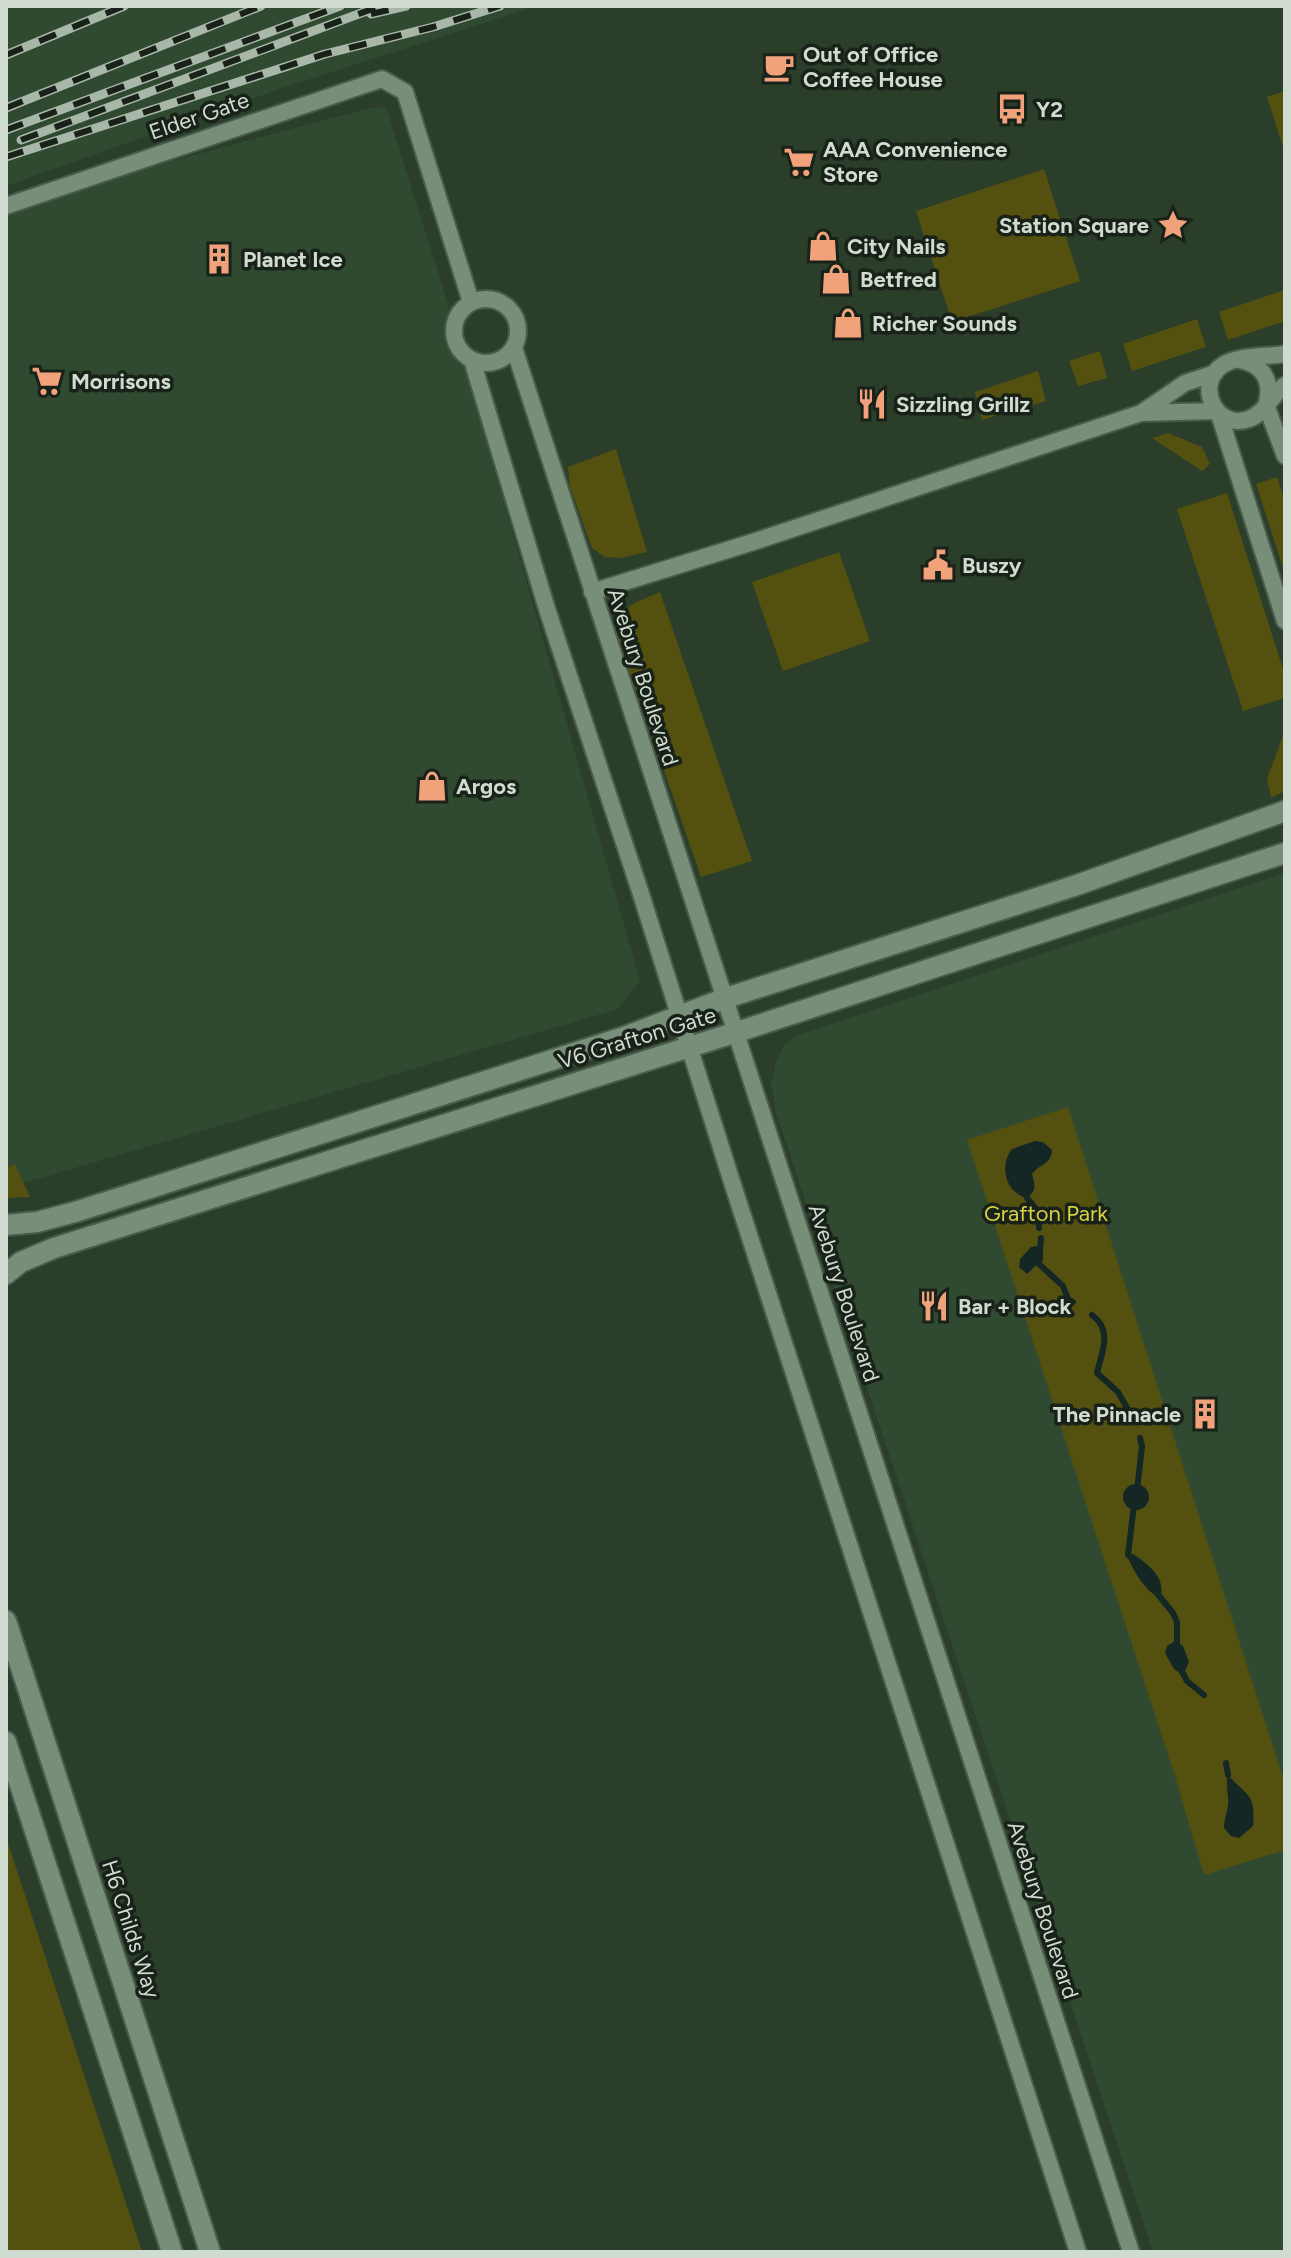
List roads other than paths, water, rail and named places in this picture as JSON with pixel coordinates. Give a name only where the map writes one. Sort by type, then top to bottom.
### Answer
[{"type":"street","name":"Elder Gate","points":[[6,206],[353,86],[382,79],[405,92],[471,302]]},
{"type":"street","points":[[490,298],[512,311],[519,332],[514,348],[507,357],[484,364],[462,353],[456,343],[454,325],[462,309],[471,302],[490,298]]},
{"type":"street","name":"Avebury Boulevard","points":[[514,348],[1131,2252]]},
{"type":"street","points":[[592,592],[1141,413],[1185,383],[1215,373],[1226,363],[1285,354]]},
{"type":"street","points":[[472,360],[547,609],[1078,2252]]},
{"type":"street","points":[[1240,360],[1258,366],[1267,377],[1270,391],[1267,404],[1285,456]]},
{"type":"street","points":[[1215,373],[1209,394],[1218,413],[1285,621]]},
{"type":"street","points":[[1141,413],[1218,413],[1243,421],[1256,416],[1285,385]]},
{"type":"street","name":"V6 Grafton Gate","points":[[6,1225],[37,1222],[75,1212],[624,1037],[726,998],[1074,886],[1285,811]]},
{"type":"street","name":"V6 Grafton Gate","points":[[6,1274],[21,1262],[54,1248],[737,1032],[1285,853]]},
{"type":"street","points":[[6,1211],[75,1212]]},
{"type":"street","name":"H6 Childs Way","points":[[6,1621],[210,2252]]},
{"type":"street","points":[[6,1742],[172,2252]]},
{"type":"water","points":[[1035,1141],[1043,1142],[1052,1150],[1047,1162],[1032,1174],[1034,1187],[1027,1198],[1009,1185],[1005,1170],[1012,1149]]},
{"type":"water","points":[[1031,1247],[1043,1249],[1043,1259],[1027,1274],[1019,1267],[1020,1259]]},
{"type":"water","points":[[1136,1484],[1145,1488],[1149,1497],[1145,1506],[1136,1510],[1127,1506],[1123,1497],[1127,1488]]},
{"type":"water","points":[[1133,1554],[1158,1578],[1160,1598],[1145,1586],[1136,1573],[1128,1555]]},
{"type":"water","points":[[1175,1641],[1183,1646],[1189,1662],[1185,1671],[1180,1673],[1165,1653],[1167,1646]]},
{"type":"water","points":[[1228,1775],[1248,1796],[1253,1807],[1253,1826],[1239,1838],[1231,1836],[1224,1828]]},
{"type":"waterway","points":[[1027,1198],[1037,1210],[1039,1228]]},
{"type":"waterway","points":[[1041,1238],[1039,1264],[1063,1286],[1068,1299],[1073,1302]]},
{"type":"waterway","points":[[1092,1315],[1104,1334],[1097,1373],[1118,1392],[1134,1420]]},
{"type":"waterway","points":[[1137,1490],[1142,1446],[1140,1438]]},
{"type":"waterway","points":[[1133,1560],[1128,1555],[1134,1505]]},
{"type":"waterway","points":[[1156,1592],[1177,1622],[1177,1649]]},
{"type":"waterway","points":[[1180,1668],[1187,1681],[1204,1695]]},
{"type":"waterway","points":[[1226,1763],[1228,1775]]},
{"type":"railway","points":[[6,55],[124,6]]},
{"type":"railway","points":[[6,108],[261,6]]},
{"type":"railway","points":[[6,130],[340,6]]},
{"type":"railway","points":[[21,140],[380,6]]},
{"type":"railway","points":[[371,14],[406,6]]},
{"type":"railway","points":[[6,157],[325,54],[433,27],[500,6]]},
{"type":"place","name":"Out of Office Coffee House","points":[[779,67]]},
{"type":"place","name":"Y2","points":[[1012,109]]},
{"type":"place","name":"AAA Convenience Store","points":[[799,162]]},
{"type":"place","name":"Station Square","points":[[1173,225]]},
{"type":"place","name":"City Nails","points":[[823,246]]},
{"type":"place","name":"Planet Ice","points":[[219,259]]},
{"type":"place","name":"Betfred","points":[[836,279]]},
{"type":"place","name":"Richer Sounds","points":[[848,323]]},
{"type":"place","name":"Morrisons","points":[[47,381]]},
{"type":"place","name":"Sizzling Grillz","points":[[872,404]]},
{"type":"place","name":"Buszy","points":[[938,565]]},
{"type":"place","name":"Argos","points":[[432,786]]},
{"type":"place","name":"Bar + Block","points":[[934,1306]]},
{"type":"place","name":"The Pinnacle","points":[[1205,1414]]},
{"type":"park label","name":"Grafton Park","points":[[1046,1213]]}]
